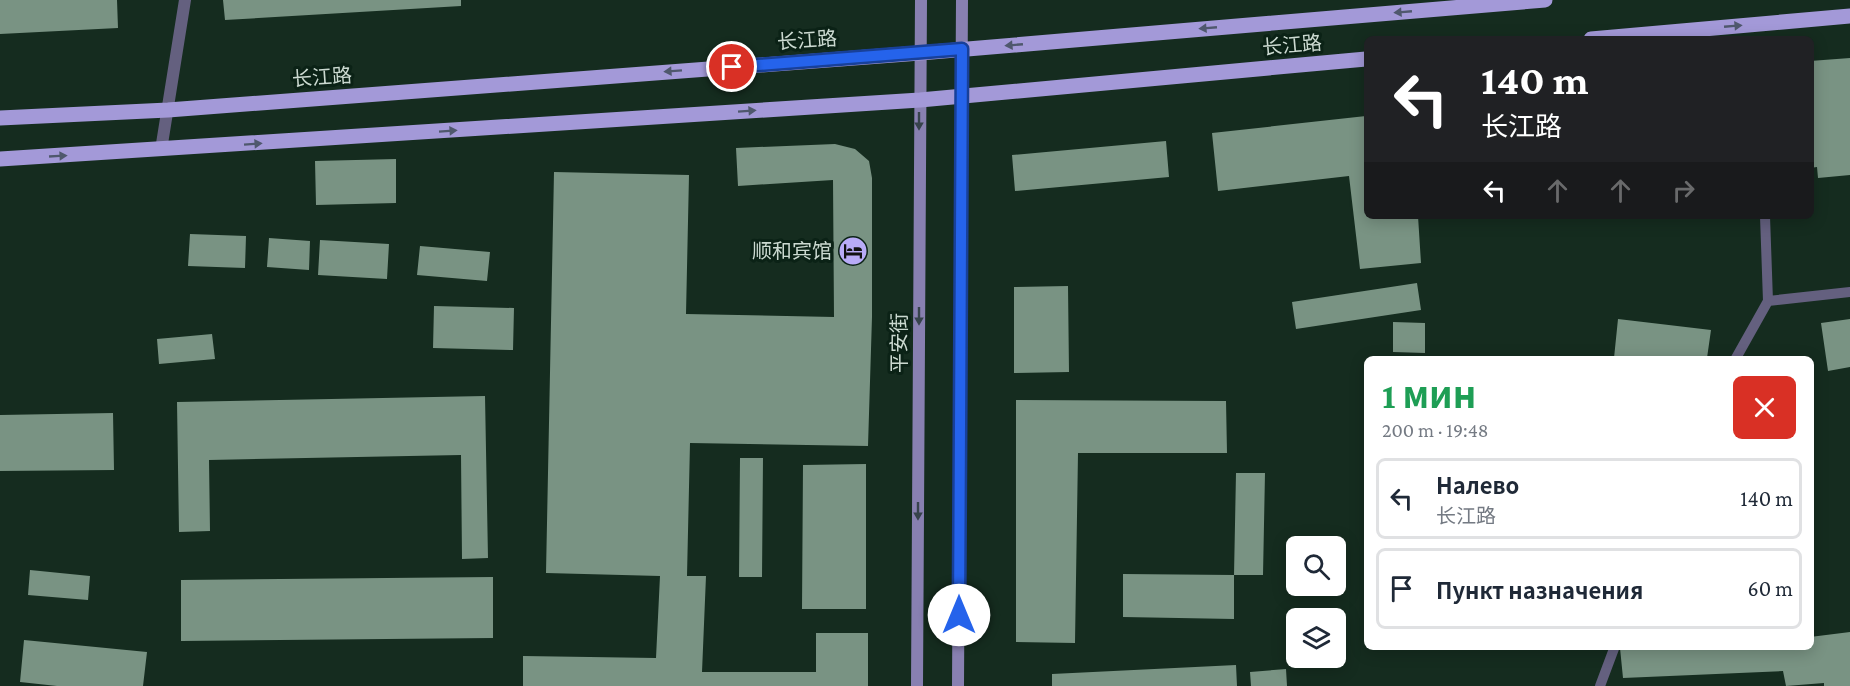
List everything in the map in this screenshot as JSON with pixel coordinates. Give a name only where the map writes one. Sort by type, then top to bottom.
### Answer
[{"type":"main road","name":"平安街","points":[[917,686],[921,0]]},
{"type":"main road","points":[[958,686],[962,0]]},
{"type":"main road","name":"长江路","points":[[0,118],[168,110],[920,53],[1545,0]]},
{"type":"main road","points":[[1625,36],[1850,16]]},
{"type":"main road","name":"长江路","points":[[0,159],[920,100],[1364,59]]},
{"type":"street","points":[[161,150],[185,0]]},
{"type":"lane","points":[[1737,356],[1768,301],[1765,219]]},
{"type":"lane","points":[[1768,301],[1850,292]]},
{"type":"lane","points":[[1600,686],[1614,650]]},
{"type":"building","points":[[0,0],[117,0],[118,28],[0,34]]},
{"type":"building","points":[[223,0],[461,0],[461,6],[225,20]]},
{"type":"building","points":[[1850,58],[1850,175],[1818,178],[1817,167],[1814,167],[1814,61]]},
{"type":"building","points":[[1364,116],[1364,219],[1418,219],[1421,263],[1360,269],[1349,176],[1218,191],[1212,133]]},
{"type":"building","points":[[1166,141],[1169,177],[1015,191],[1012,155]]},
{"type":"building","points":[[835,144],[855,149],[869,161],[872,178],[872,317],[868,446],[690,443],[687,576],[706,576],[702,672],[816,672],[816,633],[868,633],[868,686],[523,686],[523,656],[656,658],[660,576],[546,573],[554,172],[689,175],[686,314],[834,317],[833,180],[738,186],[736,148]]},
{"type":"building","points":[[396,159],[396,203],[316,205],[315,161]]},
{"type":"building","points":[[190,234],[246,236],[245,268],[188,266]]},
{"type":"building","points":[[269,238],[310,241],[309,270],[267,267]]},
{"type":"building","points":[[320,240],[389,244],[387,279],[318,275]]},
{"type":"building","points":[[420,246],[490,252],[487,281],[417,275]]},
{"type":"building","points":[[1417,283],[1421,310],[1296,329],[1292,302]]},
{"type":"building","points":[[1068,286],[1069,372],[1014,373],[1014,287]]},
{"type":"building","points":[[434,306],[514,308],[513,350],[433,348]]},
{"type":"building","points":[[1618,319],[1711,330],[1707,356],[1614,356]]},
{"type":"building","points":[[1850,319],[1850,367],[1828,371],[1821,323]]},
{"type":"building","points":[[1393,322],[1425,323],[1425,353],[1393,352]]},
{"type":"building","points":[[212,334],[215,359],[159,364],[157,339]]},
{"type":"building","points":[[485,396],[488,558],[462,559],[461,455],[209,460],[210,531],[179,532],[177,402]]},
{"type":"building","points":[[1016,400],[1226,401],[1227,453],[1078,453],[1075,643],[1016,642]]},
{"type":"building","points":[[113,413],[114,470],[0,471],[0,415]]},
{"type":"building","points":[[740,458],[763,458],[762,577],[739,577]]},
{"type":"building","points":[[866,464],[866,609],[802,609],[803,465]]},
{"type":"building","points":[[1236,473],[1265,473],[1263,575],[1234,575]]},
{"type":"building","points":[[30,570],[90,576],[88,600],[28,595]]},
{"type":"building","points":[[1123,574],[1234,575],[1234,619],[1123,617]]},
{"type":"building","points":[[493,577],[493,638],[181,641],[181,580]]},
{"type":"building","points":[[1850,632],[1850,686],[1824,686],[1824,683],[1786,686],[1783,671],[1623,678],[1620,650],[1814,650],[1814,636]]},
{"type":"building","points":[[24,640],[147,652],[143,686],[57,686],[20,682]]},
{"type":"building","points":[[1236,665],[1237,686],[1052,686],[1052,674]]},
{"type":"building","points":[[1286,669],[1287,686],[1251,686],[1250,672]]},
{"type":"place","name":"顺和宾馆","points":[[853,251]]},
{"type":"route","points":[[732,67],[962,49],[959,615]]}]
